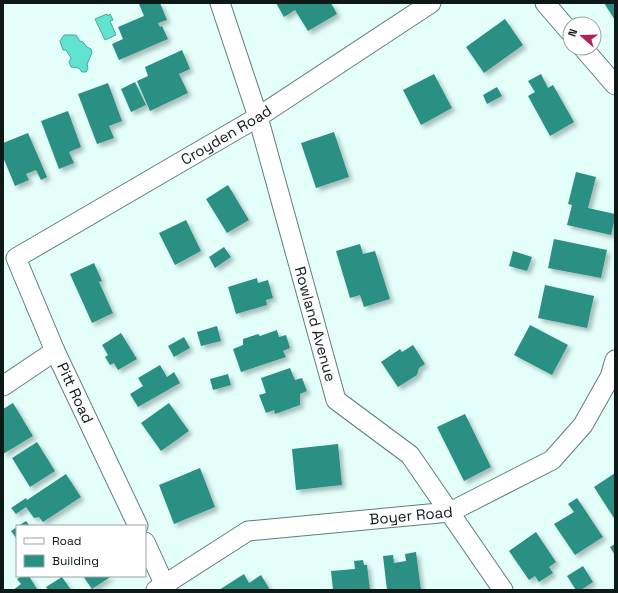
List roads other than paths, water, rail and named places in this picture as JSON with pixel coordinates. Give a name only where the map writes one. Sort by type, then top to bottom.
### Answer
[{"type":"street","name":"Rowland Avenue","points":[[220,3],[258,117],[336,400],[410,455],[503,590]]},
{"type":"street","name":"Croyden Road","points":[[16,258],[258,117],[431,3]]},
{"type":"street","points":[[545,3],[562,23]]},
{"type":"street","points":[[590,56],[615,85]]},
{"type":"street","name":"Pitt Road","points":[[16,258],[56,351],[138,525]]},
{"type":"street","points":[[3,386],[56,351]]},
{"type":"street","name":"Boyer Road","points":[[163,588],[248,532],[450,512],[552,460],[583,425],[610,377],[615,360]]},
{"type":"street","points":[[146,545],[163,588]]}]
